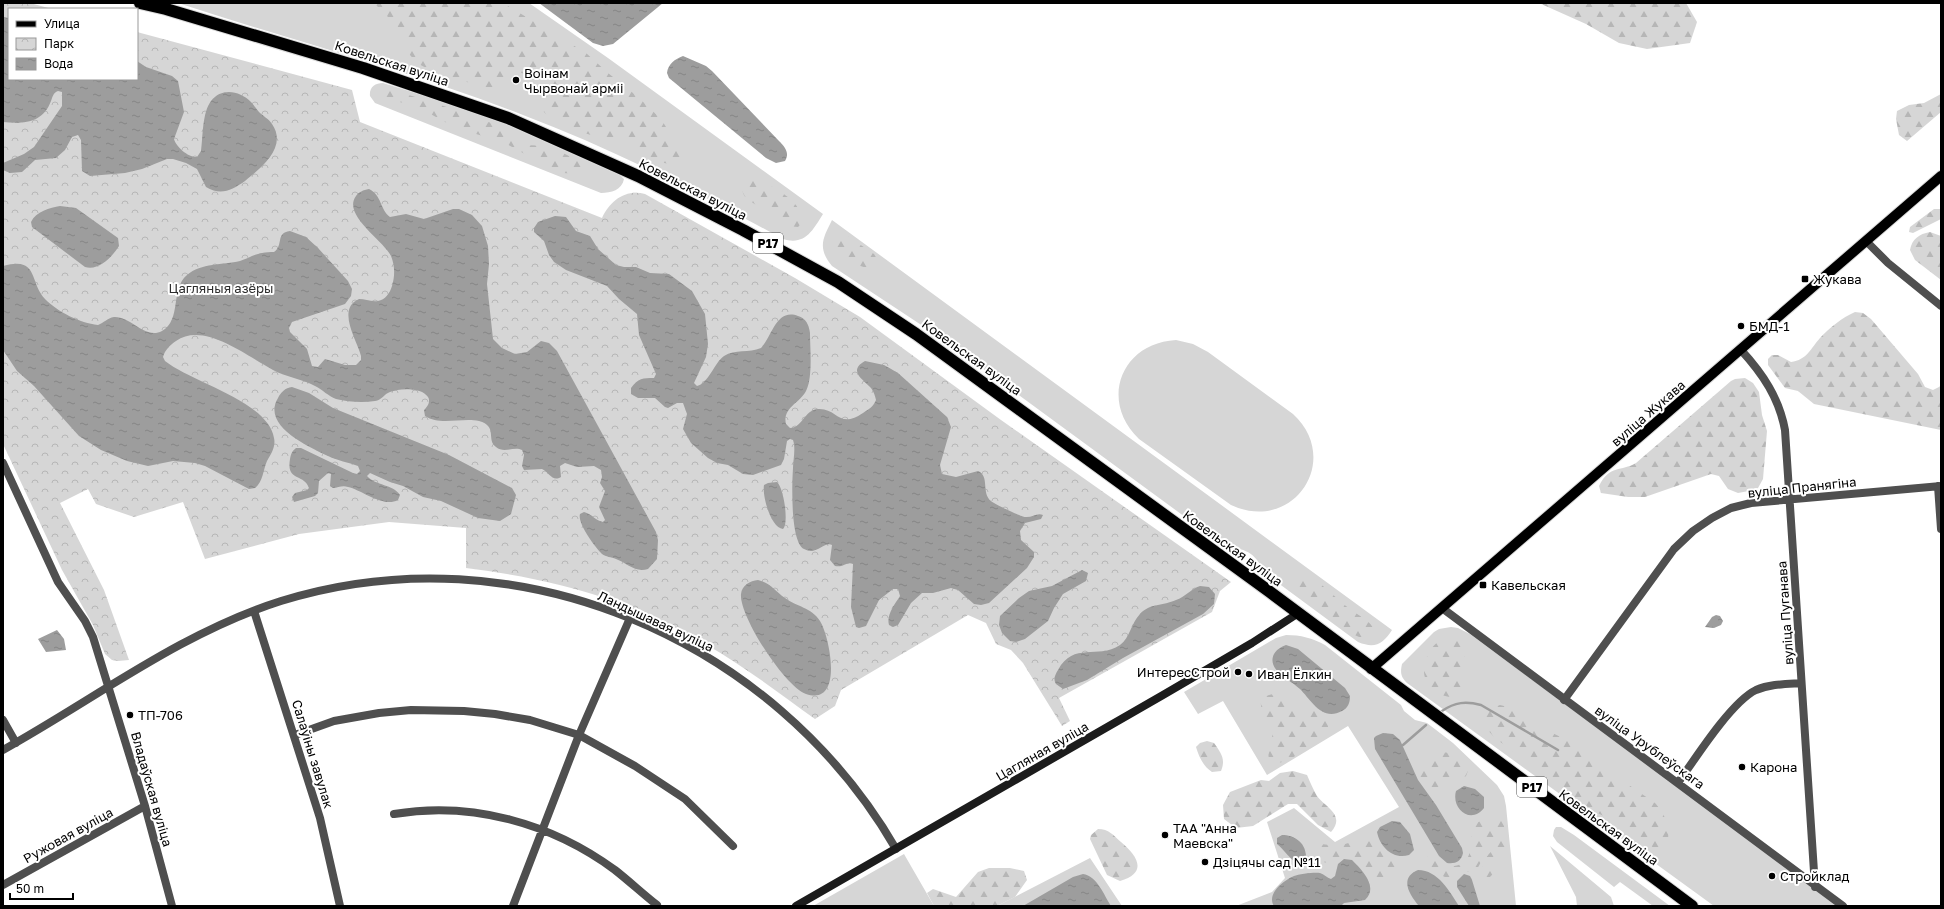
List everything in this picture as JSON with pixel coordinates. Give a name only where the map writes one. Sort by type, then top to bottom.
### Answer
[{"type":"highway","name":"Ковельская вуліца","points":[[140,3],[166,9],[363,68],[508,118],[638,176],[743,230],[838,282],[911,329],[1270,592],[1297,614],[1692,906]]},
{"type":"highway","name":"Р17","points":[[150,3],[166,9]]},
{"type":"main road","name":"вуліца Жукава","points":[[1371,669],[1941,176]]},
{"type":"street","points":[[1866,241],[1888,263],[1941,306]]},
{"type":"street","name":"вуліца Пуганава","points":[[1741,350],[1763,376],[1780,410],[1785,430],[1815,887]]},
{"type":"street","name":"Владаўская вуліца","points":[[3,463],[58,582],[93,637],[145,806],[172,906]]},
{"type":"street","points":[[1939,486],[1941,529]]},
{"type":"street","name":"вуліца Пранягіна","points":[[1564,700],[1666,560],[1693,531],[1712,518],[1731,508],[1761,501],[1939,486]]},
{"type":"street","name":"Ландышавая вуліца","points":[[3,750],[176,646],[254,611],[310,594],[356,584],[389,580],[470,580],[517,585],[588,602],[630,618],[710,658],[744,680],[791,719],[849,781],[886,832],[896,849]]},
{"type":"street","name":"вуліца Урублеўскага","points":[[1442,608],[1564,700],[1678,783],[1815,887],[1843,906]]},
{"type":"street","name":"Салаўіны завулак","points":[[254,611],[295,735],[320,818],[340,906]]},
{"type":"street","name":"Цагляная вуліца","points":[[796,906],[1246,647],[1297,614]]},
{"type":"street","points":[[513,906],[579,735],[630,618]]},
{"type":"street","points":[[1678,783],[1724,720],[1743,699],[1755,691],[1766,687],[1801,683]]},
{"type":"street","points":[[295,735],[334,721],[379,713],[411,710],[464,711],[495,714],[530,720],[579,735],[635,766],[685,799],[733,846]]},
{"type":"street","points":[[3,720],[16,743]]},
{"type":"street","name":"Ружовая вуліца","points":[[3,885],[145,806]]},
{"type":"street","points":[[394,814],[420,810],[453,810],[486,813],[543,830],[587,852],[614,870],[657,905]]},
{"type":"green space","name":"Цагляныя азёры","points":[[3,3],[30,3],[48,8],[8,8],[8,80],[138,80],[138,32],[352,90],[360,122],[602,218],[609,206],[619,198],[631,193],[645,194],[795,278],[860,317],[1001,420],[1231,582],[1220,591],[1212,612],[1059,698],[1070,721],[1062,726],[1023,663],[1011,650],[996,644],[986,623],[968,615],[841,690],[835,706],[815,719],[762,680],[721,653],[649,615],[620,603],[560,585],[530,578],[466,568],[466,528],[389,522],[299,534],[205,559],[183,502],[134,517],[96,504],[88,489],[60,503],[104,590],[129,660],[118,661],[112,660],[105,654],[93,625],[62,570],[3,444]]},
{"type":"green space","points":[[178,3],[529,3],[608,58],[823,214],[816,226],[808,235],[791,241],[783,239],[655,172],[557,128],[438,84]]},
{"type":"green space","points":[[374,3],[503,3],[586,53],[638,97],[661,119],[676,143],[681,159],[678,164],[662,163],[636,150],[626,133],[615,138],[598,137],[577,131],[557,122],[549,117],[542,109],[533,80],[521,73],[512,73],[498,86],[491,90],[428,69],[417,63],[410,55],[398,27]]},
{"type":"green space","points":[[1539,3],[1686,3],[1697,22],[1690,43],[1647,49],[1619,43],[1586,24]]},
{"type":"green space","points":[[383,83],[507,123],[619,174],[624,179],[623,183],[616,190],[601,193],[375,103],[370,96],[370,90],[375,85]]},
{"type":"green space","points":[[390,89],[456,110],[472,119],[493,123],[499,126],[518,143],[525,145],[549,146],[579,161],[582,169],[578,174],[563,173],[554,170],[503,142],[456,128],[416,106],[383,98],[381,96],[383,91]]},
{"type":"green space","points":[[1941,94],[1941,112],[1907,141],[1899,135],[1896,119],[1897,111],[1909,105],[1924,103]]},
{"type":"green space","points":[[754,180],[778,190],[793,202],[799,209],[802,216],[802,223],[798,227],[788,226],[747,199],[742,190],[743,187],[746,183]]},
{"type":"green space","points":[[1934,209],[1941,209],[1941,219],[1913,233],[1909,232],[1910,227]]},
{"type":"green space","points":[[832,220],[1392,630],[1389,635],[1382,642],[1374,645],[1358,642],[1266,574],[1255,557],[1246,551],[1226,547],[941,338],[832,266],[824,254],[823,243],[826,232]]},
{"type":"green space","points":[[1930,232],[1941,236],[1941,280],[1915,260],[1910,250],[1914,240],[1923,234]]},
{"type":"green space","points":[[843,233],[874,254],[877,259],[875,268],[862,267],[841,253],[835,241],[836,235]]},
{"type":"green space","points":[[1855,312],[1863,313],[1871,319],[1918,374],[1925,387],[1933,390],[1941,386],[1941,430],[1814,404],[1798,391],[1785,388],[1768,365],[1768,359],[1772,355],[1778,355],[1791,362],[1801,359],[1832,327]]},
{"type":"green space","points":[[1176,340],[1193,344],[1208,352],[1293,414],[1307,432],[1313,452],[1312,471],[1304,488],[1291,501],[1274,509],[1254,511],[1231,505],[1139,439],[1127,424],[1120,408],[1119,392],[1122,376],[1130,363],[1141,351],[1157,344]]},
{"type":"green space","points":[[1745,378],[1753,383],[1759,392],[1762,415],[1767,431],[1763,479],[1758,488],[1738,493],[1728,489],[1719,476],[1711,474],[1645,497],[1628,497],[1601,493],[1599,486],[1607,474],[1636,463],[1731,381]]},
{"type":"green space","points":[[1302,576],[1321,584],[1349,609],[1367,621],[1373,627],[1373,636],[1364,639],[1352,634],[1293,587],[1291,582],[1292,580]]},
{"type":"green space","points":[[1451,627],[1458,628],[1470,634],[1839,906],[1714,906],[1403,679],[1401,670],[1402,664],[1434,632],[1439,629]]},
{"type":"green space","points":[[1286,635],[1306,637],[1325,645],[1401,705],[1404,711],[1415,720],[1427,723],[1453,743],[1497,785],[1504,796],[1506,806],[1516,906],[1236,906],[1272,892],[1285,878],[1267,822],[1294,808],[1335,842],[1399,807],[1348,726],[1267,775],[1223,701],[1198,714],[1184,692],[1276,638]]},
{"type":"green space","points":[[1448,638],[1461,643],[1465,651],[1461,673],[1461,688],[1459,693],[1453,697],[1445,696],[1434,690],[1424,675],[1424,666],[1430,650],[1438,642]]},
{"type":"green space","points":[[1274,694],[1277,695],[1292,710],[1318,711],[1326,718],[1328,729],[1316,741],[1290,759],[1271,763],[1268,756],[1272,741],[1271,727],[1261,704],[1262,700],[1266,696]]},
{"type":"green space","points":[[1500,705],[1508,707],[1530,722],[1585,749],[1623,781],[1655,803],[1662,811],[1669,828],[1668,839],[1661,848],[1654,848],[1632,829],[1593,811],[1495,738],[1485,727],[1484,716],[1493,707]]},
{"type":"green space","points":[[1207,741],[1214,743],[1221,753],[1223,763],[1221,771],[1212,772],[1206,767],[1200,758],[1196,747],[1200,743]]},
{"type":"green space","points":[[1442,752],[1451,753],[1458,756],[1467,764],[1469,768],[1466,776],[1463,778],[1449,779],[1437,788],[1432,788],[1420,778],[1420,767],[1428,758],[1434,754]]},
{"type":"green space","points":[[1293,771],[1307,775],[1317,796],[1333,812],[1336,821],[1331,832],[1318,825],[1297,804],[1288,804],[1253,826],[1236,828],[1224,819],[1223,805],[1230,792],[1261,780],[1269,781],[1280,773]]},
{"type":"green space","points":[[1494,818],[1502,820],[1504,823],[1505,848],[1500,851],[1493,848],[1487,851],[1476,871],[1463,872],[1447,878],[1426,868],[1424,862],[1428,856],[1450,866],[1464,863],[1468,857],[1472,832],[1475,825],[1482,820]]},
{"type":"green space","points":[[1556,827],[1561,827],[1574,835],[1670,906],[1653,906],[1620,882],[1614,887],[1557,842],[1553,836]]},
{"type":"green space","points":[[1098,829],[1108,831],[1127,847],[1136,858],[1137,869],[1129,878],[1120,881],[1107,875],[1090,839],[1091,835]]},
{"type":"green space","points":[[1374,841],[1378,843],[1397,863],[1398,868],[1396,876],[1384,882],[1377,881],[1372,878],[1361,863],[1353,857],[1343,858],[1327,863],[1323,862],[1319,858],[1317,850],[1321,844],[1338,846],[1352,842]]},
{"type":"green space","points":[[1550,846],[1611,897],[1614,906],[1577,906],[1576,897]]},
{"type":"green space","points":[[1493,850],[1497,852],[1498,856],[1495,871],[1490,877],[1485,879],[1482,872],[1483,864],[1487,856]]},
{"type":"green space","points":[[904,854],[934,906],[813,906]]},
{"type":"green space","points":[[1090,858],[1122,906],[997,906]]},
{"type":"green space","points":[[989,868],[1010,868],[1024,871],[1027,880],[1015,897],[997,906],[934,906],[927,893],[933,889],[956,897],[978,872]]},
{"type":"water","points":[[539,3],[663,3],[613,44],[603,46],[593,43]]},
{"type":"water","points":[[3,17],[8,18],[8,80],[138,80],[138,62],[146,67],[172,76],[178,81],[184,112],[174,139],[177,145],[190,156],[197,157],[201,151],[204,118],[208,106],[215,97],[226,92],[236,93],[247,98],[259,112],[271,122],[276,133],[277,141],[275,149],[265,163],[245,181],[226,191],[217,191],[206,187],[197,169],[186,163],[173,159],[167,159],[142,169],[125,173],[90,176],[82,171],[81,140],[78,135],[72,137],[65,150],[56,158],[35,160],[22,172],[10,173],[3,170],[3,163],[24,154],[34,147],[62,106],[62,92],[58,91],[54,94],[48,108],[38,118],[18,123],[3,122]]},
{"type":"water","points":[[683,56],[706,66],[712,71],[783,146],[787,153],[785,161],[776,163],[766,158],[669,78],[667,73],[670,64]]},
{"type":"water","points":[[369,189],[379,199],[384,211],[390,217],[406,214],[424,219],[453,209],[459,209],[472,215],[482,226],[488,246],[489,264],[487,284],[493,339],[502,348],[515,354],[527,352],[541,341],[549,343],[557,351],[656,532],[658,540],[657,559],[648,569],[635,569],[616,559],[602,554],[587,535],[581,523],[580,514],[584,512],[603,522],[605,520],[599,507],[605,491],[600,483],[602,477],[601,470],[594,466],[577,467],[565,463],[560,466],[561,477],[553,478],[542,469],[524,470],[522,466],[524,455],[522,450],[502,450],[496,447],[493,444],[490,430],[485,423],[473,420],[444,421],[431,419],[425,416],[424,410],[429,399],[421,391],[404,389],[394,391],[370,402],[356,402],[336,399],[310,384],[273,370],[226,343],[199,335],[187,336],[176,341],[165,352],[163,357],[165,361],[192,377],[244,403],[258,413],[269,425],[274,438],[274,447],[267,461],[260,483],[255,488],[249,489],[205,466],[195,463],[173,461],[148,466],[127,461],[101,450],[79,436],[34,386],[17,371],[3,350],[3,266],[14,264],[22,265],[28,268],[32,272],[40,292],[45,299],[56,308],[77,319],[98,325],[107,319],[114,317],[120,318],[144,330],[156,333],[162,331],[172,320],[179,288],[187,275],[205,266],[240,261],[266,252],[274,252],[279,246],[283,234],[290,231],[306,237],[318,248],[348,281],[352,289],[351,296],[345,304],[292,322],[289,328],[290,332],[307,349],[312,366],[318,367],[325,359],[345,365],[356,365],[361,360],[361,356],[350,325],[348,317],[349,310],[352,304],[359,299],[375,301],[385,298],[391,289],[394,275],[394,267],[391,256],[365,227],[354,211],[353,203],[358,193]]},
{"type":"water","points":[[60,206],[76,208],[118,238],[119,246],[109,259],[95,267],[85,267],[32,227],[31,222],[36,215]]},
{"type":"water","points":[[555,216],[566,217],[576,231],[590,236],[598,249],[616,265],[636,267],[650,273],[669,274],[692,291],[705,314],[708,344],[706,357],[694,383],[697,386],[705,381],[720,359],[724,356],[733,352],[761,348],[775,325],[784,316],[791,315],[801,317],[808,325],[810,333],[811,363],[810,378],[806,391],[789,410],[785,418],[786,424],[790,428],[797,425],[809,413],[817,409],[824,409],[830,411],[838,417],[848,419],[855,418],[871,408],[876,400],[874,394],[871,388],[861,379],[857,372],[857,368],[865,361],[884,365],[898,373],[947,417],[951,427],[940,465],[942,474],[956,477],[978,471],[982,473],[984,477],[986,494],[993,503],[1025,517],[1039,514],[1043,515],[1041,519],[1025,523],[1020,531],[1021,540],[1034,552],[1034,557],[1027,568],[989,603],[981,605],[974,604],[958,590],[951,588],[933,593],[922,593],[911,603],[898,625],[893,627],[889,625],[888,621],[900,596],[898,589],[893,589],[879,600],[866,626],[859,628],[856,627],[851,607],[853,564],[849,563],[835,566],[830,560],[832,545],[829,544],[816,550],[809,551],[804,549],[799,544],[796,536],[792,498],[793,440],[790,439],[787,441],[784,459],[781,465],[753,475],[743,474],[728,465],[717,463],[708,458],[691,443],[683,429],[687,414],[683,403],[677,403],[668,408],[655,398],[638,398],[631,394],[631,388],[638,380],[654,378],[656,374],[639,335],[637,314],[619,299],[607,286],[566,270],[554,262],[549,255],[544,241],[534,232],[534,228],[538,222]]},
{"type":"water","points":[[292,387],[309,393],[333,408],[449,455],[512,488],[516,495],[511,514],[500,521],[478,518],[441,501],[423,497],[403,486],[370,473],[367,476],[375,482],[397,491],[400,495],[398,500],[386,502],[346,486],[333,488],[330,486],[331,474],[328,473],[319,481],[318,493],[315,496],[294,502],[292,497],[295,493],[307,490],[309,488],[307,483],[293,474],[289,466],[290,457],[296,448],[301,448],[353,473],[357,474],[360,471],[358,466],[332,458],[299,441],[281,426],[276,418],[274,408],[282,392],[287,388]]},
{"type":"water","points":[[777,482],[784,498],[786,520],[783,529],[779,527],[771,518],[764,496],[764,485]]},
{"type":"water","points":[[1082,570],[1088,573],[1086,581],[1063,594],[1048,621],[1025,639],[1016,642],[1010,641],[1002,633],[999,625],[1000,616],[1019,598],[1029,591],[1052,586]]},
{"type":"water","points":[[758,580],[770,585],[790,601],[808,610],[820,621],[827,641],[831,668],[830,681],[826,690],[818,695],[806,694],[797,689],[787,679],[765,650],[747,618],[742,604],[741,594],[743,588],[747,584]]},
{"type":"water","points":[[1200,586],[1209,587],[1215,594],[1214,604],[1203,614],[1123,658],[1087,680],[1063,689],[1056,684],[1055,675],[1064,661],[1071,656],[1079,653],[1103,651],[1120,645],[1126,638],[1134,622],[1144,610],[1152,606],[1179,599]]},
{"type":"water","points":[[1716,615],[1720,616],[1723,621],[1721,625],[1714,628],[1705,627],[1712,617]]},
{"type":"water","points":[[57,630],[64,639],[66,650],[46,652],[38,639]]},
{"type":"water","points":[[1286,645],[1298,649],[1345,688],[1350,696],[1349,703],[1346,708],[1335,714],[1323,712],[1313,704],[1300,689],[1276,670],[1272,660],[1274,654],[1279,648]]},
{"type":"water","points":[[1383,733],[1393,734],[1400,740],[1418,780],[1436,805],[1462,848],[1462,856],[1457,862],[1447,863],[1439,856],[1375,749],[1374,738]]},
{"type":"water","points":[[1464,786],[1475,789],[1484,797],[1484,808],[1479,813],[1468,815],[1463,813],[1456,804],[1456,791]]},
{"type":"water","points":[[1392,821],[1400,822],[1410,834],[1414,850],[1409,855],[1398,856],[1393,854],[1381,843],[1377,832],[1380,827]]},
{"type":"water","points":[[1282,835],[1295,838],[1304,846],[1306,855],[1305,859],[1299,863],[1290,858],[1277,844],[1277,838]]},
{"type":"water","points":[[1344,859],[1352,860],[1368,879],[1370,890],[1369,895],[1365,900],[1344,903],[1341,906],[1274,906],[1272,897],[1274,892],[1281,884],[1296,875],[1303,874],[1320,873],[1331,879],[1335,876],[1338,864]]},
{"type":"water","points":[[1418,870],[1432,874],[1443,883],[1459,906],[1419,906],[1409,891],[1407,882],[1412,873]]},
{"type":"water","points":[[1083,874],[1088,875],[1096,882],[1111,906],[1023,906],[1073,877]]},
{"type":"water","points":[[1464,874],[1470,876],[1472,880],[1480,906],[1469,906],[1457,887],[1457,881]]},
{"type":"waterway","points":[[1442,711],[1461,703],[1481,705],[1558,750]]},
{"type":"waterway","points":[[1403,745],[1426,725]]},
{"type":"place","name":"Воінам Чырвонай арміі","points":[[516,80]]},
{"type":"place","name":"Жукава","points":[[1805,279]]},
{"type":"place","name":"БМД-1","points":[[1741,326]]},
{"type":"place","name":"Кавельская","points":[[1483,585]]},
{"type":"place","name":"ИнтересСтрой","points":[[1238,672]]},
{"type":"place","name":"Иван Ёлкин","points":[[1249,674]]},
{"type":"place","name":"ТП-706","points":[[130,715]]},
{"type":"place","name":"Карона","points":[[1742,767]]},
{"type":"place","name":"ТАА \"Анна Маевска\"","points":[[1165,835]]},
{"type":"place","name":"Дзіцячы сад №11","points":[[1205,862]]},
{"type":"place","name":"Стройклад","points":[[1772,876]]}]
